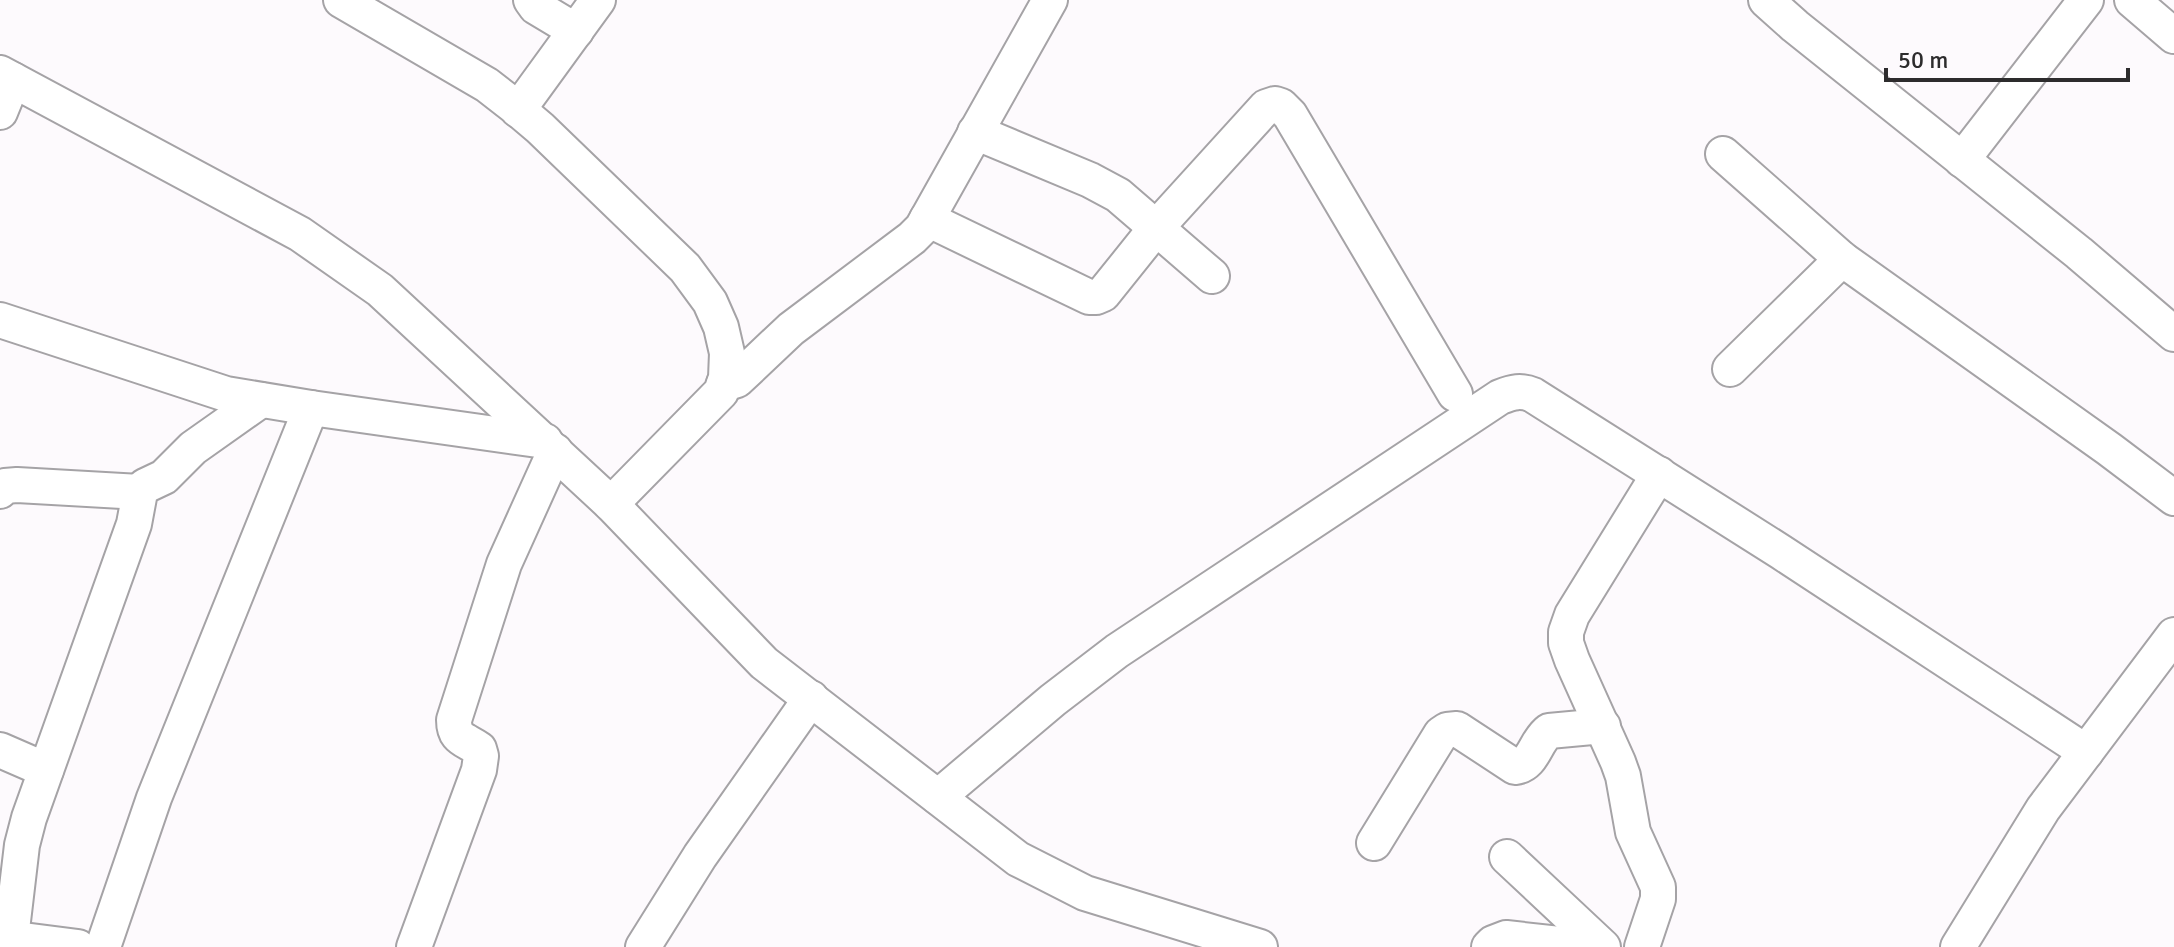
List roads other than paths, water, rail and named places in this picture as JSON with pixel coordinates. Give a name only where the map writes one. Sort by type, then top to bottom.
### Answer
[{"type":"street","points":[[341,0],[487,85],[540,128],[685,268],[710,302],[721,327],[727,353],[721,392],[611,504]]},
{"type":"street","points":[[531,0],[536,7],[576,31]]},
{"type":"street","points":[[518,110],[598,0]]},
{"type":"street","points":[[724,384],[737,380],[791,329],[912,238],[927,219],[1050,0]]},
{"type":"street","points":[[1962,160],[2086,0]]},
{"type":"street","points":[[2132,0],[2174,36]]},
{"type":"street","points":[[1775,3],[1795,26],[2170,321]]},
{"type":"street","points":[[0,112],[6,76],[300,234],[380,290],[550,446],[611,504],[764,663],[1018,859],[1085,893],[1260,947]]},
{"type":"street","points":[[927,219],[1089,297],[1096,297],[1103,294],[1156,228],[1266,107],[1275,104],[1290,115],[1455,394]]},
{"type":"street","points":[[975,132],[1105,187],[1212,276]]},
{"type":"street","points":[[1723,154],[1842,259],[2174,498]]},
{"type":"street","points":[[1730,369],[1842,259]]},
{"type":"street","points":[[0,320],[226,394],[550,446]]},
{"type":"street","points":[[938,797],[1053,700],[1117,651],[1500,397],[1523,391],[1781,552],[2086,752]]},
{"type":"street","points":[[78,947],[5,938],[29,818],[134,524],[140,492],[145,486],[164,477],[193,448],[261,400]]},
{"type":"street","points":[[103,947],[154,798],[311,408]]},
{"type":"street","points":[[414,947],[479,770],[479,749],[458,737],[454,720],[504,564],[550,446]]},
{"type":"street","points":[[1642,947],[1658,899],[1658,887],[1633,832],[1623,776],[1572,660],[1566,632],[1572,615],[1659,474]]},
{"type":"street","points":[[0,491],[5,486],[17,485],[140,492]]},
{"type":"street","points":[[1958,947],[2043,809],[2174,635]]},
{"type":"street","points":[[643,947],[700,856],[811,698]]},
{"type":"street","points":[[1374,843],[1441,734],[1447,730],[1457,729],[1515,767],[1522,767],[1542,735],[1549,731],[1603,726]]},
{"type":"street","points":[[0,750],[46,770]]},
{"type":"street","points":[[1507,857],[1603,947]]},
{"type":"street","points":[[1489,947],[1506,938],[1587,947]]}]
